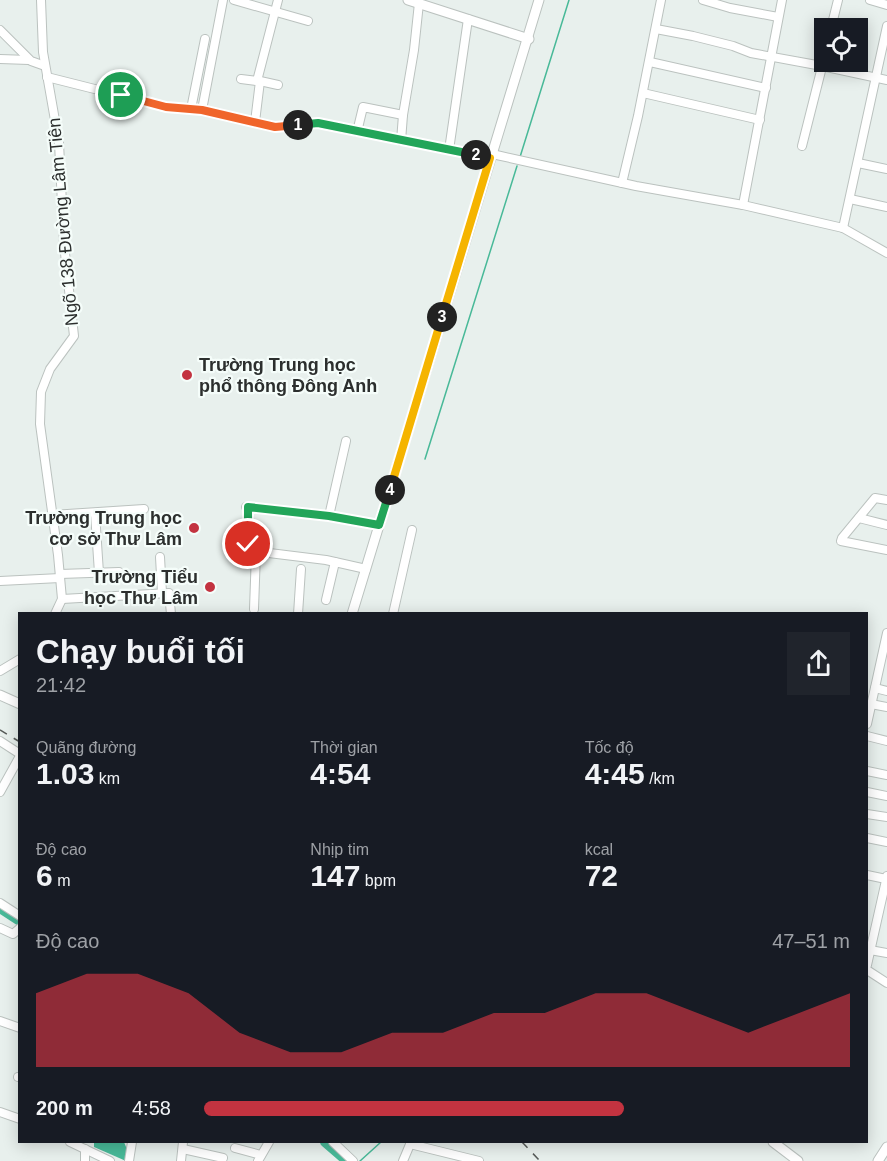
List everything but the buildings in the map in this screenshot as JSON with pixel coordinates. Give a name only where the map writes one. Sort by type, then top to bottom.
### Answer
[{"type":"street","name":"Ngõ 138 Đường Lâm Tiên","points":[[41,0],[45,66],[59,143],[64,244],[74,336],[50,369],[41,392],[40,424],[62,599]]},
{"type":"street","points":[[202,110],[223,0]]},
{"type":"street","points":[[234,0],[308,21]]},
{"type":"street","points":[[255,122],[259,81],[278,0]]},
{"type":"street","points":[[408,0],[529,39]]},
{"type":"street","points":[[353,612],[539,0]]},
{"type":"street","points":[[622,183],[650,62],[661,0]]},
{"type":"street","points":[[704,0],[724,3],[778,18]]},
{"type":"street","points":[[743,206],[782,0]]},
{"type":"street","points":[[834,18],[838,0]]},
{"type":"street","points":[[870,0],[887,5]]},
{"type":"street","points":[[401,141],[418,3]]},
{"type":"street","points":[[449,150],[468,19]]},
{"type":"street","points":[[843,228],[887,26]]},
{"type":"street","points":[[656,29],[693,36],[772,58],[814,65]]},
{"type":"street","points":[[1,32],[29,60]]},
{"type":"street","points":[[191,109],[205,39]]},
{"type":"street","points":[[0,59],[29,60],[45,66]]},
{"type":"street","points":[[650,62],[766,88]]},
{"type":"street","points":[[802,146],[820,72]]},
{"type":"street","points":[[851,72],[887,80]]},
{"type":"street","points":[[47,77],[166,107],[202,110],[275,127],[318,123],[743,206],[843,228],[887,253]]},
{"type":"street","points":[[241,79],[278,85]]},
{"type":"street","points":[[643,93],[760,120]]},
{"type":"street","points":[[357,132],[363,107],[403,115]]},
{"type":"street","points":[[858,163],[887,169]]},
{"type":"street","points":[[850,199],[887,207]]},
{"type":"street","points":[[329,516],[346,441]]},
{"type":"street","points":[[887,500],[875,498],[842,538],[842,541],[887,550]]},
{"type":"street","points":[[366,568],[253,551],[248,544],[246,507],[329,516],[379,525]]},
{"type":"street","points":[[52,515],[144,509]]},
{"type":"street","points":[[95,513],[99,573]]},
{"type":"street","points":[[859,518],[887,525]]},
{"type":"street","points":[[393,612],[412,530]]},
{"type":"street","points":[[254,609],[256,552]]},
{"type":"street","points":[[160,556],[162,593]]},
{"type":"street","points":[[326,600],[335,562]]},
{"type":"street","points":[[298,612],[301,569]]},
{"type":"street","points":[[0,581],[119,572]]},
{"type":"street","points":[[56,612],[62,599],[169,593],[171,612]]},
{"type":"street","points":[[868,719],[887,633]]},
{"type":"street","points":[[0,671],[18,661]]},
{"type":"street","points":[[875,688],[887,691]]},
{"type":"street","points":[[0,695],[18,703]]},
{"type":"street","points":[[871,704],[887,707]]},
{"type":"street","points":[[868,736],[887,741]]},
{"type":"street","points":[[0,741],[18,754]]},
{"type":"street","points":[[0,792],[18,759]]},
{"type":"street","points":[[868,771],[887,775]]},
{"type":"street","points":[[868,792],[887,796]]},
{"type":"street","points":[[868,814],[887,817]]},
{"type":"street","points":[[868,838],[887,842]]},
{"type":"street","points":[[868,874],[887,877],[883,909],[868,960]]},
{"type":"street","points":[[0,903],[18,915]]},
{"type":"street","points":[[0,928],[13,934],[18,930]]},
{"type":"street","points":[[870,950],[887,954]]},
{"type":"street","points":[[868,971],[887,983]]},
{"type":"street","points":[[0,1021],[18,1027]]},
{"type":"street","points":[[0,1112],[18,1118]]},
{"type":"street","points":[[72,1143],[110,1161]]},
{"type":"street","points":[[129,1161],[132,1143]]},
{"type":"street","points":[[235,1148],[260,1158],[268,1143]]},
{"type":"street","points":[[334,1143],[353,1161]]},
{"type":"street","points":[[403,1161],[410,1143],[479,1161]]},
{"type":"street","points":[[774,1143],[798,1161]]},
{"type":"street","points":[[181,1161],[183,1145],[223,1158]]},
{"type":"street","points":[[878,1161],[887,1147]]},
{"type":"street","points":[[85,1149],[85,1161]]},
{"type":"shaded area","points":[[94,1143],[124,1143],[128,1152],[126,1161],[94,1147]]},
{"type":"waterway","points":[[520,157],[569,0]]},
{"type":"waterway","points":[[425,459],[517,166]]},
{"type":"waterway","points":[[0,908],[18,920]]},
{"type":"waterway","points":[[326,1143],[347,1161]]},
{"type":"waterway","points":[[360,1161],[380,1143]]},
{"type":"railway","points":[[0,730],[18,741]]},
{"type":"railway","points":[[523,1143],[540,1161]]},
{"type":"place","name":"Trường Trung học phổ thông Đông Anh","points":[[187,375]]},
{"type":"place","name":"Trường Trung học cơ sở Thư Lâm","points":[[194,528]]},
{"type":"place","name":"Trường Tiểu học Thư Lâm","points":[[210,587]]},
{"type":"route","points":[[121,95],[166,107],[202,110],[275,127],[318,123],[490,158],[379,525],[329,516],[248,507],[248,544]]}]
